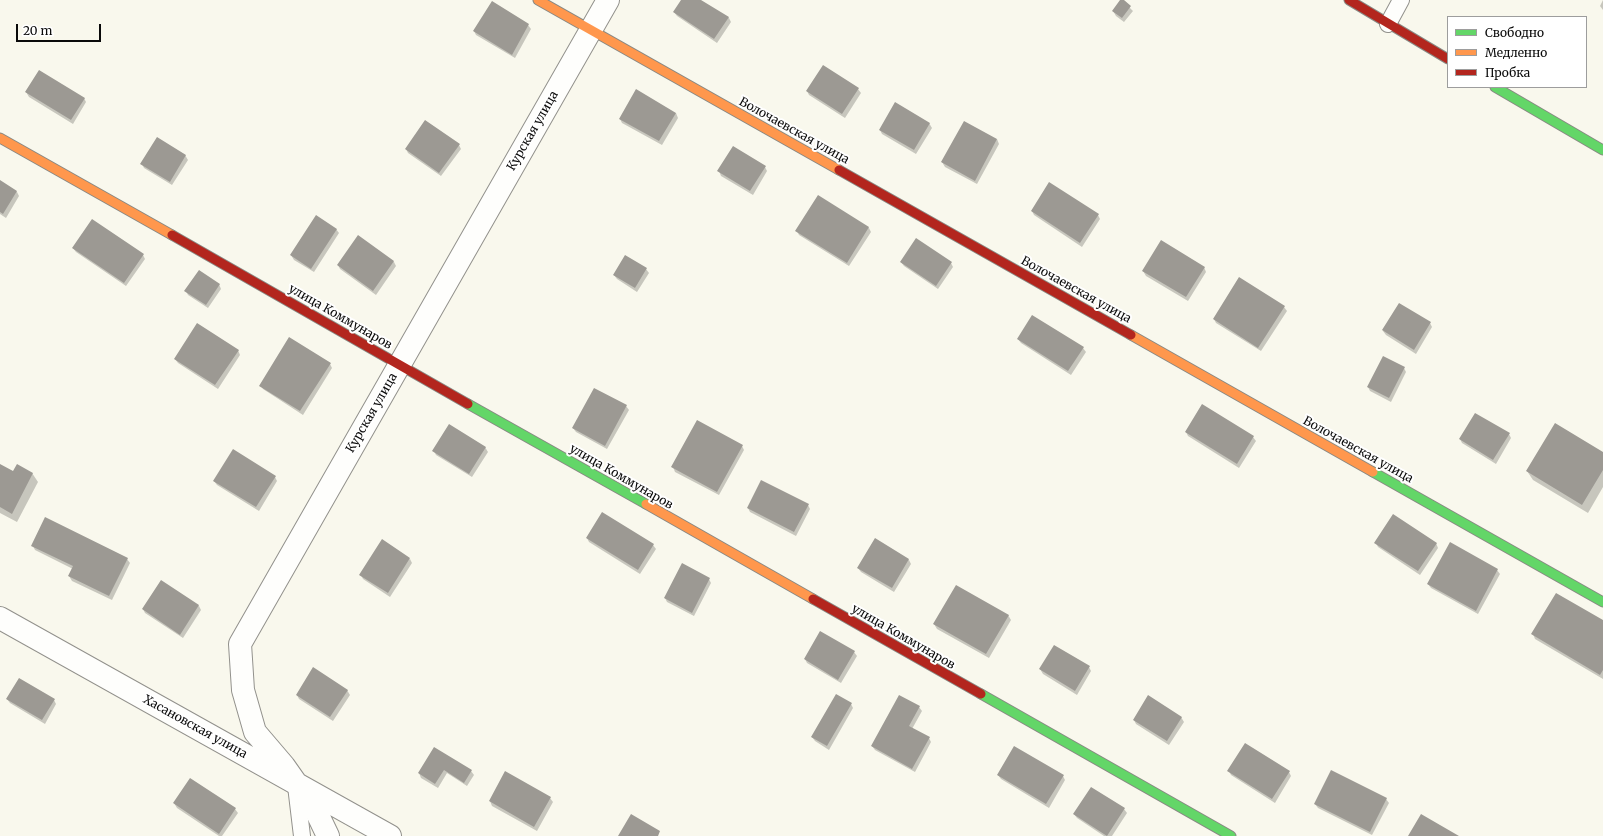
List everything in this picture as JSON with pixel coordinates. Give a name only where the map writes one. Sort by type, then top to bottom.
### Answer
[{"type":"street","name":"Волочаевская улица","points":[[538,0],[1603,602]]},
{"type":"street","name":"Курская улица","points":[[296,783],[284,766],[255,732],[243,690],[240,644],[608,0]]},
{"type":"street","points":[[1349,0],[1447,58]]},
{"type":"street","points":[[1497,88],[1603,150]]},
{"type":"street","name":"улица Коммунаров","points":[[0,138],[1231,836]]},
{"type":"street","name":"Хасановская улица","points":[[0,618],[390,836]]},
{"type":"street","points":[[296,783],[317,813],[328,836]]},
{"type":"lane","points":[[1388,24],[1401,0]]},
{"type":"lane","name":"Курская улица","points":[[296,783],[302,836]]},
{"type":"building","points":[[681,0],[701,0],[729,17],[714,39],[673,12]]},
{"type":"building","points":[[1120,0],[1124,0],[1131,6],[1122,18],[1112,11]]},
{"type":"building","points":[[492,1],[529,24],[512,55],[473,31]]},
{"type":"building","points":[[823,65],[859,88],[842,114],[806,91]]},
{"type":"building","points":[[39,70],[85,98],[71,120],[25,92]]},
{"type":"building","points":[[636,89],[676,113],[659,141],[619,119]]},
{"type":"building","points":[[895,102],[930,123],[914,150],[879,130]]},
{"type":"building","points":[[425,120],[460,144],[439,173],[405,149]]},
{"type":"building","points":[[964,121],[997,139],[975,181],[941,162]]},
{"type":"building","points":[[157,137],[186,155],[170,182],[140,164]]},
{"type":"building","points":[[733,146],[766,166],[750,191],[717,171]]},
{"type":"building","points":[[0,180],[17,191],[3,214],[0,212]]},
{"type":"building","points":[[1049,182],[1099,214],[1080,243],[1031,211]]},
{"type":"building","points":[[818,195],[869,227],[847,263],[795,231]]},
{"type":"building","points":[[316,215],[337,229],[311,269],[290,255]]},
{"type":"building","points":[[92,219],[144,254],[124,283],[72,248]]},
{"type":"building","points":[[358,235],[394,261],[373,291],[337,265]]},
{"type":"building","points":[[916,238],[952,262],[936,286],[900,262]]},
{"type":"building","points":[[1161,240],[1205,267],[1186,297],[1142,271]]},
{"type":"building","points":[[625,255],[647,268],[635,288],[613,275]]},
{"type":"building","points":[[199,270],[220,284],[206,305],[184,291]]},
{"type":"building","points":[[1239,277],[1285,306],[1258,348],[1213,319]]},
{"type":"building","points":[[1399,303],[1431,322],[1414,350],[1382,330]]},
{"type":"building","points":[[1032,315],[1084,347],[1068,371],[1017,339]]},
{"type":"building","points":[[197,323],[239,350],[215,385],[174,359]]},
{"type":"building","points":[[289,337],[331,363],[300,411],[259,386]]},
{"type":"building","points":[[1383,356],[1405,367],[1389,398],[1367,387]]},
{"type":"building","points":[[594,388],[627,405],[605,446],[572,428]]},
{"type":"building","points":[[1202,404],[1254,436],[1237,464],[1185,432]]},
{"type":"building","points":[[1475,413],[1510,433],[1493,460],[1459,439]]},
{"type":"building","points":[[697,420],[743,445],[717,492],[671,467]]},
{"type":"building","points":[[1555,423],[1603,452],[1603,470],[1582,505],[1526,471]]},
{"type":"building","points":[[449,424],[486,447],[469,474],[432,451]]},
{"type":"building","points":[[233,449],[276,476],[256,507],[213,481]]},
{"type":"building","points":[[0,464],[13,471],[17,464],[33,473],[12,514],[0,507]]},
{"type":"building","points":[[761,480],[809,504],[794,532],[747,508]]},
{"type":"building","points":[[602,512],[654,544],[638,570],[586,538]]},
{"type":"building","points":[[1393,514],[1437,543],[1418,571],[1374,543]]},
{"type":"building","points":[[45,517],[128,558],[109,596],[68,576],[73,566],[31,546]]},
{"type":"building","points":[[875,538],[909,559],[892,588],[857,568]]},
{"type":"building","points":[[382,539],[410,558],[388,593],[359,575]]},
{"type":"building","points":[[1450,542],[1498,569],[1476,611],[1427,584]]},
{"type":"building","points":[[682,563],[710,578],[692,613],[664,598]]},
{"type":"building","points":[[161,580],[199,605],[180,635],[142,609]]},
{"type":"building","points":[[956,585],[1009,615],[986,654],[933,624]]},
{"type":"building","points":[[1556,593],[1603,620],[1603,670],[1600,675],[1531,634]]},
{"type":"building","points":[[820,631],[855,651],[838,680],[804,659]]},
{"type":"building","points":[[1054,645],[1090,666],[1075,691],[1039,669]]},
{"type":"building","points":[[313,667],[348,690],[330,717],[296,695]]},
{"type":"building","points":[[19,678],[55,699],[42,720],[6,699]]},
{"type":"building","points":[[836,694],[852,703],[827,746],[811,737]]},
{"type":"building","points":[[899,695],[920,706],[909,726],[930,737],[912,769],[871,746]]},
{"type":"building","points":[[1148,695],[1182,717],[1167,741],[1133,720]]},
{"type":"building","points":[[1245,743],[1290,771],[1272,799],[1227,771]]},
{"type":"building","points":[[1014,746],[1064,775],[1046,804],[997,775]]},
{"type":"building","points":[[434,747],[472,770],[464,783],[444,770],[435,784],[418,773]]},
{"type":"building","points":[[1331,770],[1387,798],[1370,832],[1314,804]]},
{"type":"building","points":[[505,771],[551,797],[534,827],[489,801]]},
{"type":"building","points":[[190,778],[236,808],[219,834],[173,803]]},
{"type":"building","points":[[1091,787],[1125,808],[1107,836],[1073,814]]},
{"type":"building","points":[[631,814],[660,831],[658,836],[618,836]]},
{"type":"building","points":[[1421,814],[1459,836],[1408,836]]},
{"type":"traffic: fast","points":[[1497,88],[1603,150]]},
{"type":"traffic: fast","points":[[468,404],[646,504]]},
{"type":"traffic: fast","points":[[1373,472],[1603,602]]},
{"type":"traffic: fast","points":[[981,694],[1231,836]]},
{"type":"traffic: slow","points":[[538,0],[839,170]]},
{"type":"traffic: slow","points":[[0,138],[172,235]]},
{"type":"traffic: slow","points":[[1131,335],[1373,472]]},
{"type":"traffic: slow","points":[[646,504],[813,599]]},
{"type":"traffic: jam","points":[[1349,0],[1447,58]]},
{"type":"traffic: jam","points":[[839,170],[1131,335]]},
{"type":"traffic: jam","points":[[172,235],[468,404]]},
{"type":"traffic: jam","points":[[813,599],[981,694]]}]
